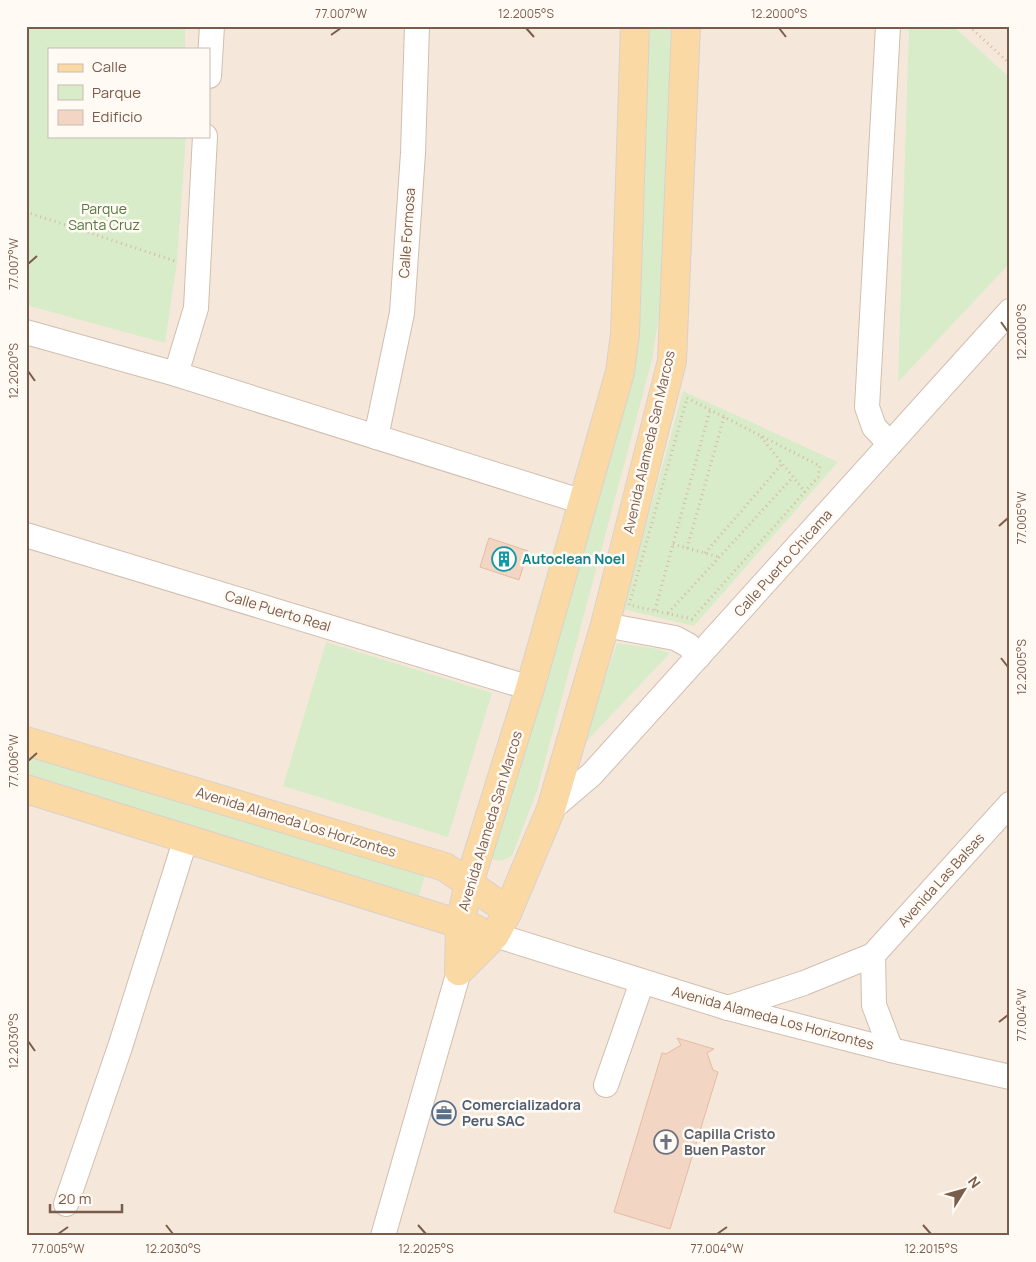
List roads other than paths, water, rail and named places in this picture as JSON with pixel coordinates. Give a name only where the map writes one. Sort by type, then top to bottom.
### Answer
[{"type":"main road","name":"Avenida Alameda San Marcos","points":[[460,971],[460,924],[469,883],[530,688],[620,372],[625,334],[636,26]]},
{"type":"main road","name":"Avenida Alameda San Marcos","points":[[460,971],[495,935],[508,911],[551,809],[605,625],[672,360],[686,26]]},
{"type":"main road","name":"Avenida Alameda Los Horizontes","points":[[26,741],[445,868],[508,911]]},
{"type":"main road","name":"Avenida Alameda Los Horizontes","points":[[26,789],[495,935]]},
{"type":"street","points":[[210,59],[212,26]]},
{"type":"street","name":"Calle Formosa","points":[[376,437],[402,313],[413,153],[417,26]]},
{"type":"street","points":[[888,26],[867,407],[874,427],[890,444]]},
{"type":"street","points":[[176,374],[196,308],[205,138]]},
{"type":"street","name":"Calle Puerto Chicama","points":[[551,809],[592,774],[1010,311]]},
{"type":"street","points":[[26,332],[176,374],[583,502]]},
{"type":"street","name":"Calle Puerto Real","points":[[26,535],[530,688]]},
{"type":"street","points":[[605,625],[675,638],[688,645],[698,656]]},
{"type":"street","name":"Avenida Las Balsas","points":[[728,1008],[804,984],[873,955],[1010,804]]},
{"type":"street","points":[[66,1204],[120,1047],[186,838]]},
{"type":"street","name":"Avenida Alameda Los Horizontes","points":[[508,911],[539,950]]},
{"type":"street","name":"Avenida Alameda Los Horizontes","points":[[495,935],[728,1008],[892,1050],[1010,1076]]},
{"type":"street","points":[[873,955],[874,1005],[892,1050]]},
{"type":"street","name":"Avenida Alameda San Marcos","points":[[383,1236],[460,971]]},
{"type":"street","points":[[606,1085],[642,982]]},
{"type":"place","name":"Autoclean Noel","points":[[504,559]]},
{"type":"place","name":"Comercializadora Peru SAC","points":[[444,1113]]},
{"type":"place","name":"Capilla Cristo Buen Pastor","points":[[666,1142]]},
{"type":"park label","name":"Parque Santa Cruz","points":[[104,217]]}]
